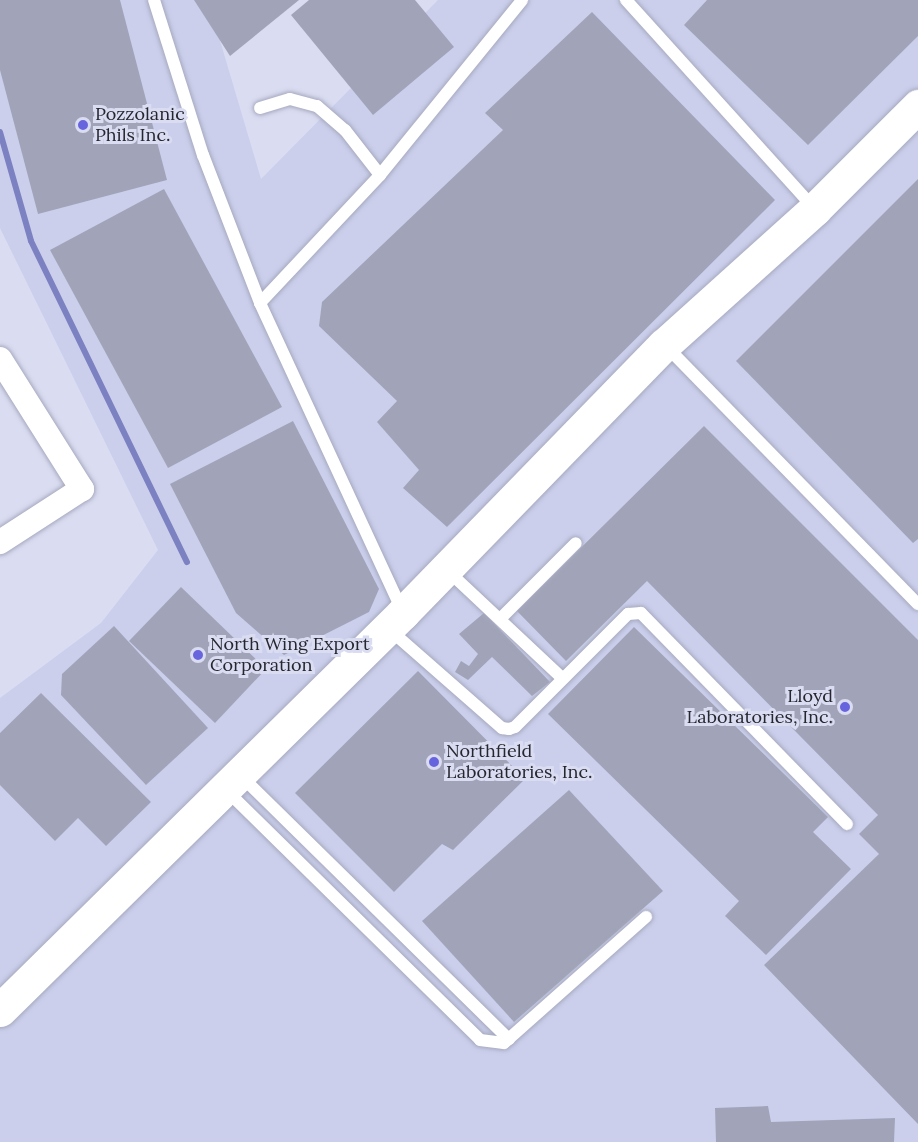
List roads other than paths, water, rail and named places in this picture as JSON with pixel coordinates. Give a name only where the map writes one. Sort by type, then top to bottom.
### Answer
[{"type":"street","points":[[0,1010],[396,620],[664,345],[815,209],[918,106]]},
{"type":"street","points":[[0,359],[82,489],[0,542]]},
{"type":"lane","points":[[154,0],[203,154],[260,303],[396,620],[502,728],[515,727],[628,614],[640,613],[847,824]]},
{"type":"lane","points":[[260,303],[380,175],[522,0]]},
{"type":"lane","points":[[626,0],[815,209]]},
{"type":"lane","points":[[260,108],[290,99],[317,106],[345,130],[380,175]]},
{"type":"lane","points":[[664,345],[918,604]]},
{"type":"lane","points":[[500,619],[576,543]]},
{"type":"lane","points":[[446,569],[562,678]]},
{"type":"lane","points":[[232,781],[480,1040],[504,1043],[646,917]]},
{"type":"lane","points":[[232,781],[509,1038]]},
{"type":"waterway","points":[[0,132],[31,241],[187,562]]},
{"type":"place","name":"Pozzolanic Phils Inc.","points":[[83,125]]},
{"type":"place","name":"North Wing Export Corporation","points":[[198,655]]},
{"type":"place","name":"Lloyd Laboratories, Inc.","points":[[845,707]]},
{"type":"place","name":"Northfield Laboratories, Inc.","points":[[434,762]]}]
